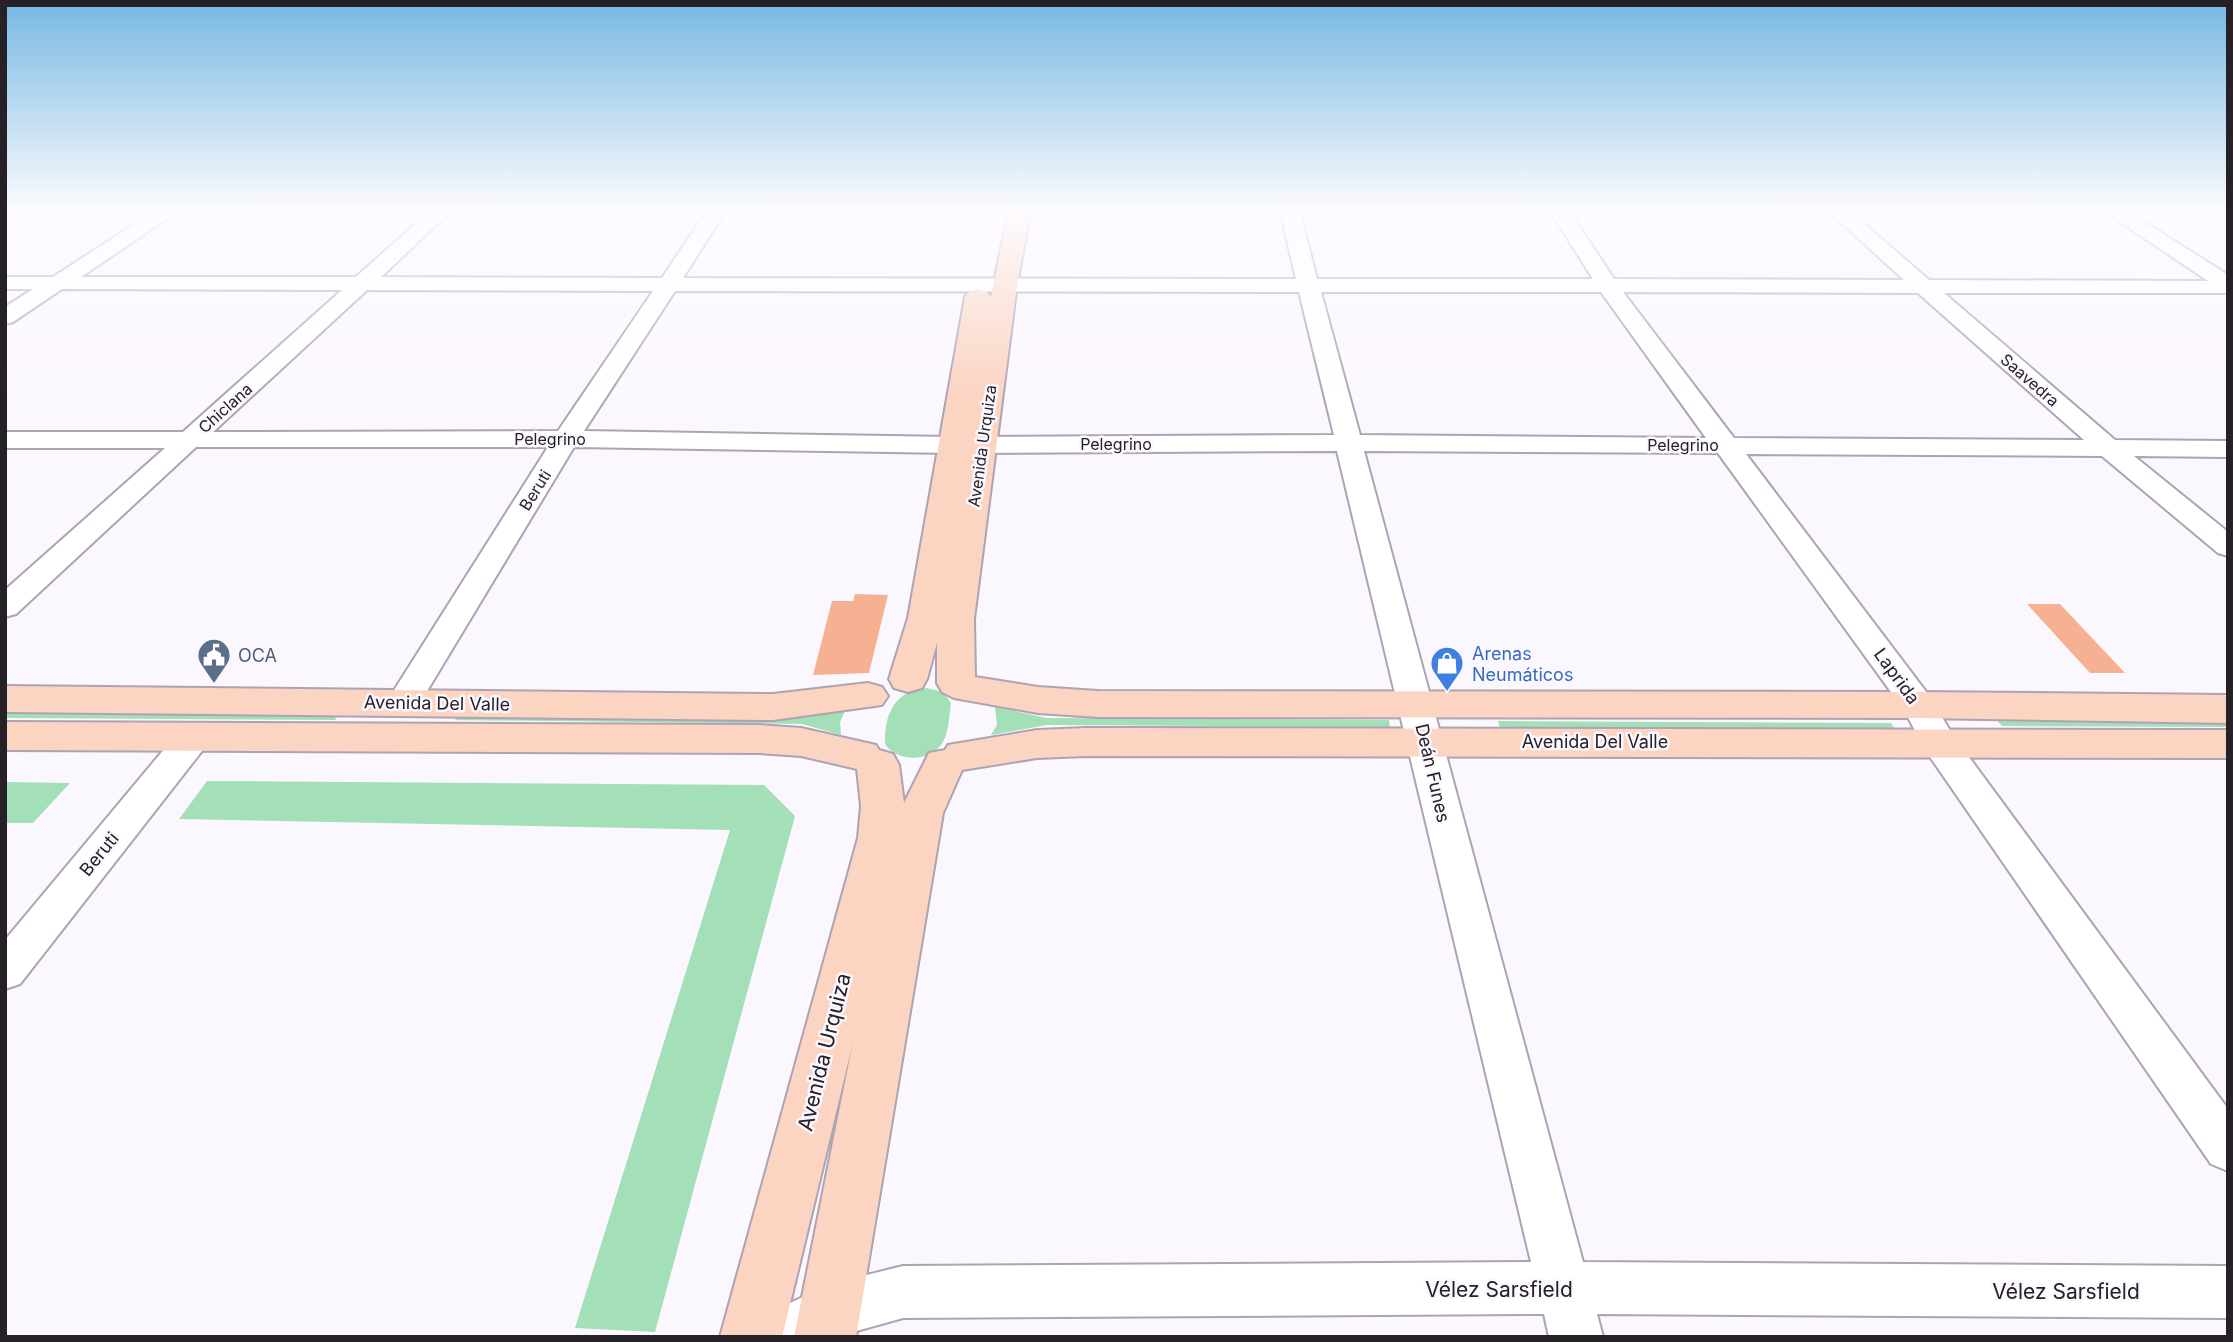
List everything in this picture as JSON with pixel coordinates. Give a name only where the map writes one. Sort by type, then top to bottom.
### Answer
[{"type":"main road","points":[[908,679],[926,618],[952,445],[992,284],[992,272]]},
{"type":"main road","name":"Avenida Urquiza","points":[[962,686],[956,619],[983,444],[992,284],[997,272]]},
{"type":"main road","points":[[827,1324],[921,813],[954,760],[976,742],[984,728],[985,713],[980,700],[962,686],[930,678],[908,679],[886,685],[868,696],[855,710],[849,726],[851,741],[870,760],[900,770],[922,770],[954,760]]},
{"type":"main road","name":"Avenida Del Valle","points":[[962,686],[1038,700],[1420,723],[1940,742],[2228,744]]},
{"type":"main road","name":"Avenida Del Valle","points":[[5,699],[773,707],[868,696]]},
{"type":"main road","name":"Avenida Del Valle","points":[[954,760],[1037,744],[1420,723],[1919,705],[2228,709]]},
{"type":"main road","name":"Avenida Del Valle","points":[[5,736],[759,739],[801,742],[870,760]]},
{"type":"main road","name":"Avenida Urquiza","points":[[751,1337],[880,838],[883,806],[870,760]]},
{"type":"street","points":[[5,317],[76,272]]},
{"type":"street","name":"Chiclana","points":[[5,607],[375,272]]},
{"type":"street","name":"Beruti","points":[[402,703],[566,439],[679,272]]},
{"type":"street","name":"Deán Funes","points":[[1304,272],[1576,1337]]},
{"type":"street","name":"Laprida","points":[[1598,272],[1919,705],[1940,742],[2228,1148]]},
{"type":"street","name":"Saavedra","points":[[1905,272],[2108,448],[2228,547]]},
{"type":"street","points":[[2206,272],[2228,286]]},
{"type":"street","points":[[5,283],[1609,288],[2228,286]]},
{"type":"street","name":"Pelegrino","points":[[5,440],[566,439],[952,445],[1348,443],[2228,449]]},
{"type":"street","name":"Beruti","points":[[5,971],[193,738]]},
{"type":"street","name":"Vélez Sarsfield","points":[[778,1337],[827,1324],[903,1292],[1563,1288],[2228,1292]]},
{"type":"green space","points":[[927,688],[943,692],[951,703],[945,738],[938,749],[923,756],[914,758],[898,755],[885,744],[889,714],[899,699],[907,693]]},
{"type":"green space","points":[[847,706],[840,722],[841,735],[802,724],[455,720],[459,714],[804,718]]},
{"type":"green space","points":[[995,707],[1047,718],[1389,720],[1390,727],[1047,725],[991,735],[997,725]]},
{"type":"green space","points":[[5,711],[339,714],[335,720],[5,718]]},
{"type":"green space","points":[[1997,720],[2228,721],[2228,727],[2002,726]]},
{"type":"green space","points":[[1498,721],[1891,723],[1895,729],[1500,728]]},
{"type":"green space","points":[[207,781],[764,785],[795,816],[655,1332],[575,1328],[730,830],[179,819]]},
{"type":"green space","points":[[5,782],[70,783],[33,823],[5,823]]},
{"type":"building","points":[[855,594],[888,595],[869,673],[813,675],[832,601],[853,601]]},
{"type":"building","points":[[2027,604],[2060,604],[2125,673],[2090,673]]},
{"type":"place","name":"OCA","points":[[214,685]]},
{"type":"place","name":"Arenas Neumáticos","points":[[1447,693]]}]
